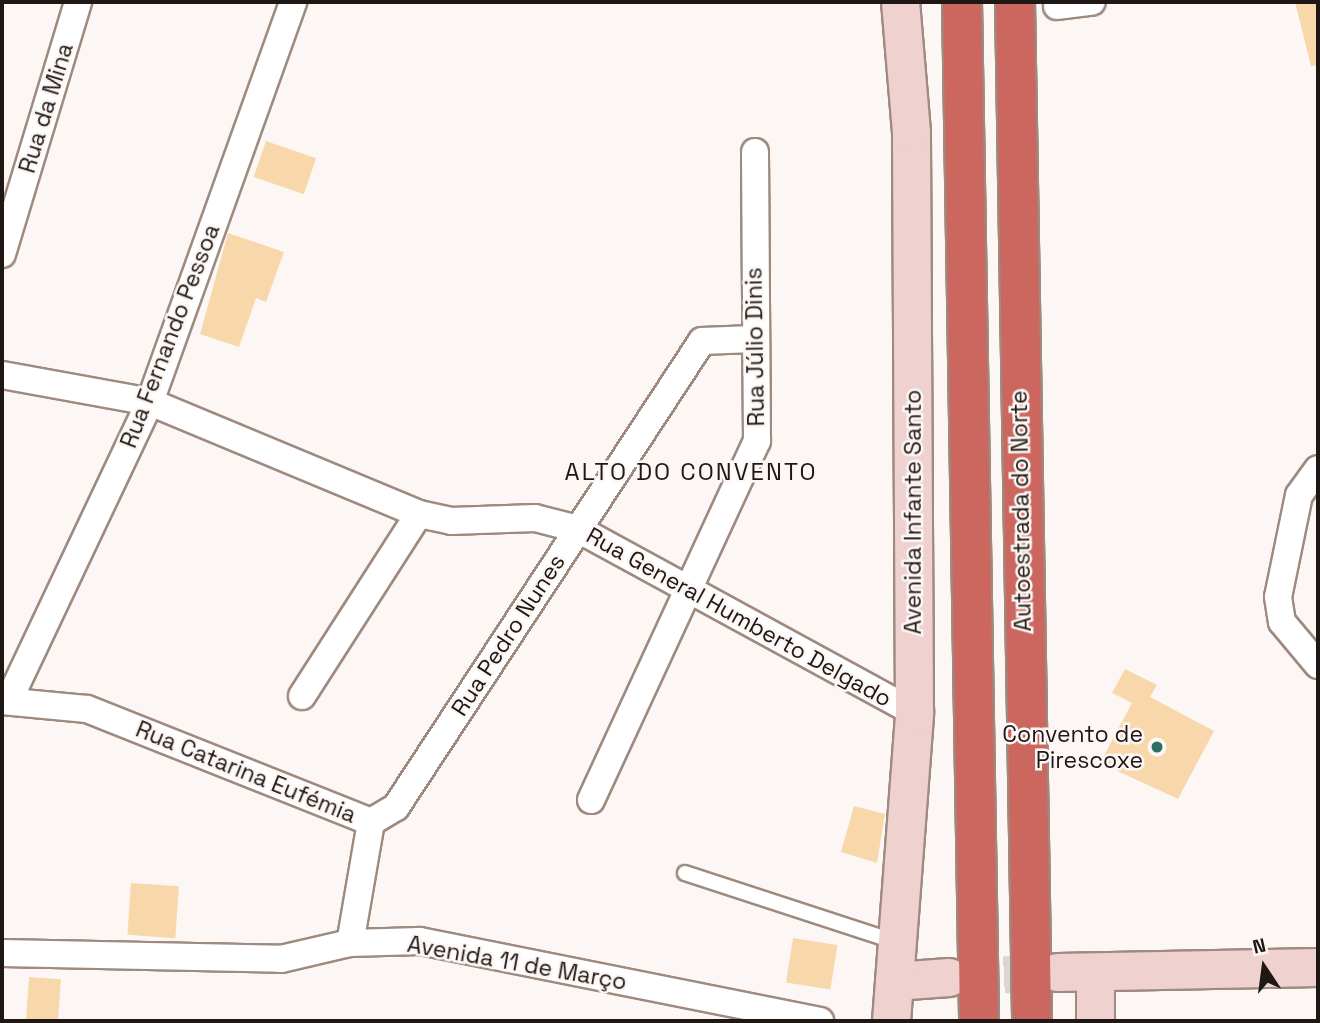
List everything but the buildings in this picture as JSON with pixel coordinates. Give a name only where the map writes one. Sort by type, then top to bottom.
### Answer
[{"type":"highway","points":[[962,2],[979,1021]]},
{"type":"highway","name":"Autoestrada do Norte","points":[[1015,2],[1032,1021]]},
{"type":"street","name":"Rua da Mina","points":[[2,254],[79,2]]},
{"type":"street","name":"Rua Fernando Pessoa","points":[[5,701],[150,402],[293,2]]},
{"type":"street","name":"Avenida Infante Santo","points":[[891,1021],[914,712],[911,132],[900,2]]},
{"type":"street","points":[[1057,6],[1092,2]]},
{"type":"street","name":"Rua Júlio Dinis","points":[[591,800],[692,591],[757,441],[752,339],[755,152]]},
{"type":"street","name":"Rua Pedro Nunes","points":[[371,822],[396,807],[702,341],[752,339]]},
{"type":"street","name":"Rua General Humberto Delgado","points":[[2,375],[150,402],[419,514],[451,521],[535,519],[578,529],[914,712]]},
{"type":"street","points":[[1318,469],[1299,495],[1278,597],[1282,622],[1318,665]]},
{"type":"street","points":[[302,696],[419,514]]},
{"type":"street","name":"Rua Catarina Eufémia","points":[[5,701],[88,709],[371,822],[350,943]]},
{"type":"street","name":"Avenida 11 de Março","points":[[2,953],[281,959],[350,943],[420,941],[820,1021]]},
{"type":"street","points":[[1057,972],[1318,967]]},
{"type":"street","points":[[1094,1021],[1095,972]]},
{"type":"street","points":[[894,981],[949,977]]},
{"type":"lane","points":[[685,873],[897,942]]},
{"type":"tunnel","points":[[949,977],[1057,972]]},
{"type":"place","name":"Convento de Pirescoxe","points":[[1157,747]]},
{"type":"district","name":"ALTO DO CONVENTO","points":[[691,472]]}]
